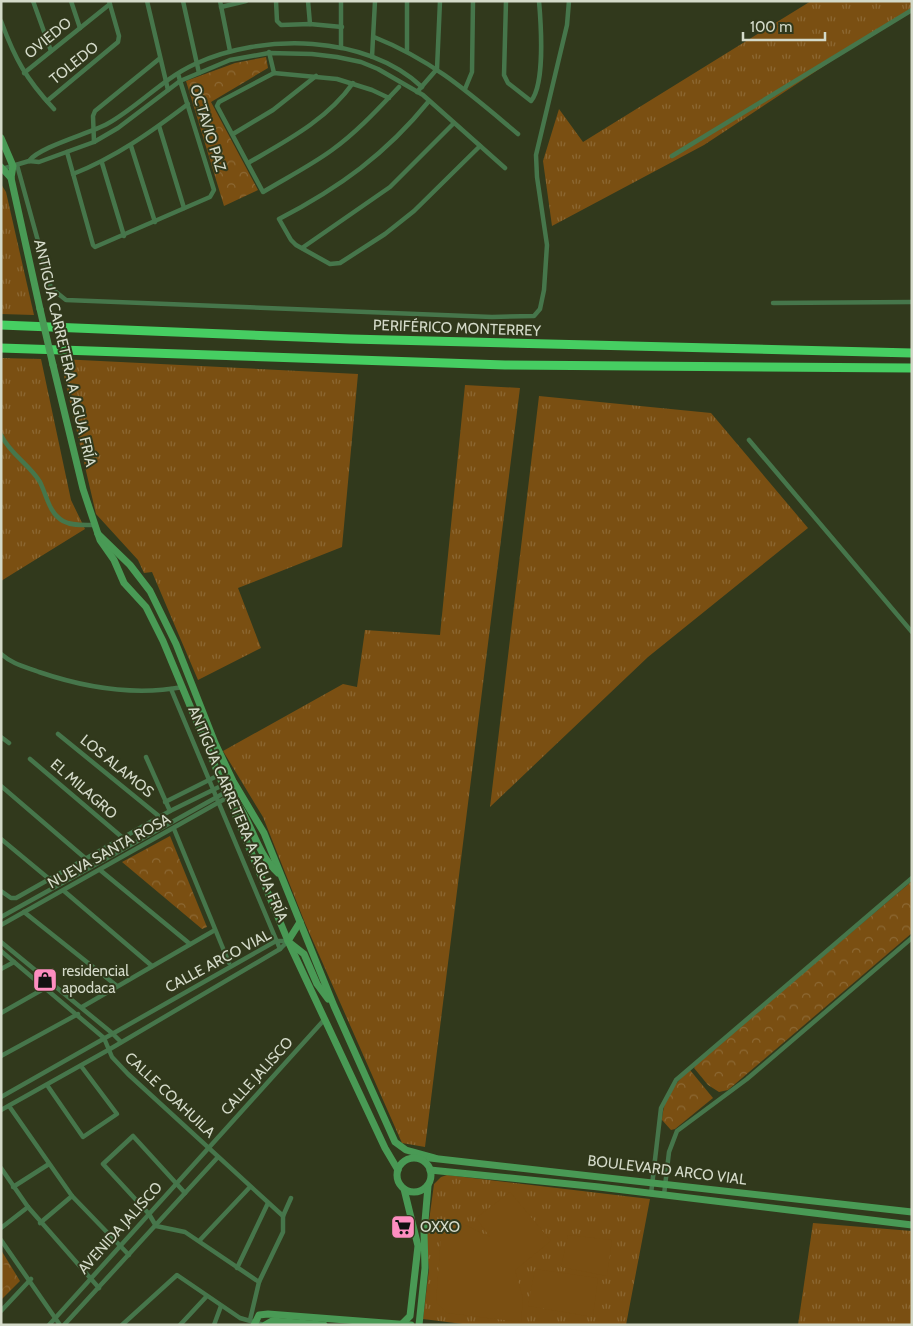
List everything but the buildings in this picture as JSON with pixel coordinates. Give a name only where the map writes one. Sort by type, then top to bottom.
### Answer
[{"type":"highway","name":"PERIFÉRICO MONTERREY","points":[[1,325],[408,341],[912,354]]},
{"type":"highway","points":[[1,348],[505,365],[912,368]]},
{"type":"street","points":[[33,1],[51,51]]},
{"type":"street","points":[[71,1],[80,28]]},
{"type":"street","points":[[147,1],[159,59],[168,90]]},
{"type":"street","points":[[183,1],[198,73]]},
{"type":"street","points":[[220,1],[230,51]]},
{"type":"street","points":[[221,7],[246,1]]},
{"type":"street","points":[[276,1],[277,21],[281,25],[310,24],[342,27]]},
{"type":"street","points":[[308,1],[310,24]]},
{"type":"street","points":[[341,1],[341,48]]},
{"type":"street","points":[[372,57],[375,1]]},
{"type":"street","points":[[407,1],[407,50]]},
{"type":"street","points":[[417,92],[438,69],[440,1]]},
{"type":"street","points":[[465,89],[472,72],[473,1]]},
{"type":"street","points":[[506,1],[504,75],[508,83],[530,101],[535,93],[539,68],[539,1]]},
{"type":"street","points":[[1,138],[15,165],[51,288],[66,300],[492,317],[534,316],[540,309],[544,290],[547,245],[536,177],[536,155],[567,25],[569,1]]},
{"type":"street","name":"OVIEDO","points":[[24,73],[110,3]]},
{"type":"street","name":"TOLEDO","points":[[47,101],[117,44],[120,36],[110,3]]},
{"type":"street","points":[[672,156],[912,10]]},
{"type":"street","points":[[1,21],[15,57],[24,73],[54,109]]},
{"type":"street","points":[[374,38],[407,50],[438,69],[465,89],[518,134]]},
{"type":"street","points":[[29,161],[36,153],[92,132],[120,116],[165,82],[195,64],[230,51],[293,44],[341,48],[372,57],[404,73],[422,87],[423,95]]},
{"type":"street","points":[[268,46],[274,73]]},
{"type":"street","points":[[11,178],[2,168],[29,161],[39,162],[94,142],[118,128],[180,81],[230,60],[269,53],[312,54],[361,62],[396,78],[423,95],[505,168]]},
{"type":"street","points":[[94,142],[92,132],[93,116],[97,108],[159,59]]},
{"type":"street","points":[[389,98],[353,84],[316,76],[274,73],[219,102],[218,107],[263,192],[303,170],[334,149],[389,98],[399,87]]},
{"type":"street","name":"OCTAVIO PAZ","points":[[178,74],[214,190],[210,197],[184,208]]},
{"type":"street","points":[[233,134],[288,100],[316,76]]},
{"type":"street","points":[[248,163],[320,118],[353,84]]},
{"type":"street","points":[[429,101],[401,134],[364,167],[322,197],[279,219],[291,240],[330,264],[340,264],[385,234],[414,211],[480,146]]},
{"type":"street","points":[[73,174],[102,163],[131,146],[188,104]]},
{"type":"street","points":[[302,248],[390,187],[454,123]]},
{"type":"street","points":[[67,152],[92,245],[98,247],[184,208],[159,126]]},
{"type":"street","points":[[131,146],[155,222]]},
{"type":"street","points":[[102,163],[124,236]]},
{"type":"street","name":"ANTIGUA CARRETERA A AGUA FRÍA","points":[[15,165],[11,178],[40,309],[83,489],[97,534],[102,546],[114,560],[124,583],[146,607],[183,687],[288,942],[385,1148],[398,1170]]},
{"type":"street","points":[[773,303],[912,302]]},
{"type":"street","points":[[1,435],[13,454],[40,483],[48,503],[59,518],[72,525],[94,525]]},
{"type":"street","points":[[749,440],[912,632]]},
{"type":"street","points":[[97,534],[121,555],[150,591],[176,644],[215,742],[233,781],[264,833],[334,1006],[395,1142],[406,1150],[435,1158]]},
{"type":"street","points":[[1,654],[19,665],[86,685],[144,692],[183,687]]},
{"type":"street","name":"ANTIGUA CARRETERA A AGUA FRÍA","points":[[171,689],[280,949]]},
{"type":"street","name":"LOS ALAMOS","points":[[58,734],[160,817]]},
{"type":"street","points":[[1,737],[9,744]]},
{"type":"street","points":[[146,757],[170,811]]},
{"type":"street","name":"EL MILAGRO","points":[[30,758],[123,838]]},
{"type":"street","points":[[165,802],[219,775]]},
{"type":"street","points":[[1,786],[85,858]]},
{"type":"street","points":[[1,891],[7,896],[16,898],[48,878],[212,790],[226,791],[241,806],[265,861],[280,875]]},
{"type":"street","name":"NUEVA SANTA ROSA","points":[[1,917],[96,866],[226,791]]},
{"type":"street","name":"NUEVA SANTA ROSA","points":[[1,925],[174,830],[218,803],[226,791]]},
{"type":"street","points":[[171,823],[234,976]]},
{"type":"street","points":[[1,839],[48,878]]},
{"type":"street","points":[[96,866],[190,944]]},
{"type":"street","points":[[651,1194],[661,1108],[676,1080],[912,878]]},
{"type":"street","points":[[64,891],[152,966]]},
{"type":"street","points":[[24,912],[117,986]]},
{"type":"street","points":[[300,922],[288,942],[304,954],[317,984],[334,1006]]},
{"type":"street","points":[[82,1007],[215,930]]},
{"type":"street","points":[[664,1195],[672,1141],[677,1131],[747,1079],[912,938]]},
{"type":"street","name":"CALLE ARCO VIAL","points":[[1,1097],[229,965],[276,941],[288,942]]},
{"type":"street","name":"CALLE COAHUILA","points":[[1,942],[82,1007],[121,1042]]},
{"type":"street","name":"CALLE ARCO VIAL","points":[[1,1110],[110,1050],[280,949],[288,942]]},
{"type":"street","name":"CALLE COAHUILA","points":[[1,951],[78,1014],[104,1038],[115,1060],[282,1216]]},
{"type":"street","points":[[1,969],[14,962]]},
{"type":"street","points":[[1,1013],[46,988],[51,982]]},
{"type":"street","points":[[1,1056],[78,1014]]},
{"type":"street","name":"CALLE JALISCO","points":[[209,1148],[324,1020]]},
{"type":"street","points":[[47,1085],[83,1137],[117,1114],[81,1066]]},
{"type":"street","points":[[9,1106],[72,1196],[129,1255]]},
{"type":"street","points":[[185,1193],[178,1183],[133,1136],[103,1164],[149,1214],[156,1226],[185,1232],[200,1240],[259,1282]]},
{"type":"street","name":"AVENIDA JALISCO","points":[[49,1325],[209,1148]]},
{"type":"street","name":"AVENIDA JALISCO","points":[[64,1325],[218,1157]]},
{"type":"street","name":"BOULEVARD ARCO VIAL","points":[[420,1159],[435,1158],[912,1212]]},
{"type":"street","points":[[409,1159],[420,1159],[430,1170],[424,1233],[425,1268],[419,1325],[422,1262],[417,1234],[404,1189],[398,1180],[398,1170],[409,1159]]},
{"type":"street","points":[[13,1187],[49,1164]]},
{"type":"street","points":[[1,1168],[40,1223],[99,1288]]},
{"type":"street","name":"BOULEVARD ARCO VIAL","points":[[430,1170],[664,1195],[912,1225]]},
{"type":"street","points":[[200,1240],[250,1186]]},
{"type":"street","points":[[404,1189],[419,1192],[428,1186]]},
{"type":"street","points":[[40,1223],[72,1196]]},
{"type":"street","points":[[253,1321],[259,1282],[283,1232],[282,1216],[291,1198]]},
{"type":"street","points":[[237,1268],[268,1203]]},
{"type":"street","points":[[837,1216],[838,1205]]},
{"type":"street","points":[[1,1228],[28,1208]]},
{"type":"street","points":[[1,1240],[56,1316],[60,1325]]},
{"type":"street","points":[[402,1324],[410,1316],[418,1246]]},
{"type":"street","points":[[122,1325],[130,1316],[149,1302],[172,1277],[177,1276],[240,1318],[265,1325],[272,1321],[324,1325]]},
{"type":"street","points":[[1,1311],[30,1279]]},
{"type":"street","points":[[180,1325],[206,1297]]},
{"type":"street","points":[[214,1325],[220,1306]]},
{"type":"street","points":[[253,1321],[268,1314],[411,1325]]},
{"type":"green space","points":[[811,1],[912,1],[912,8],[704,145],[552,226],[543,161],[559,109],[583,142]]},
{"type":"green space","points":[[266,57],[268,68],[211,102],[258,190],[224,206],[186,81],[235,63]]},
{"type":"green space","points":[[1,184],[6,192],[34,315],[1,314]]},
{"type":"green space","points":[[1,358],[41,359],[71,500],[85,529],[1,581]]},
{"type":"green space","points":[[60,359],[358,374],[342,547],[238,588],[261,648],[198,680],[152,572],[144,573],[138,560],[96,514]]},
{"type":"green space","points":[[465,385],[520,388],[425,1147],[402,1143],[305,923],[263,817],[223,751],[343,684],[357,687],[365,630],[440,635]]},
{"type":"green space","points":[[539,396],[711,413],[808,528],[648,657],[490,807]]},
{"type":"green space","points":[[170,836],[207,927],[202,929],[122,862]]},
{"type":"green space","points":[[912,881],[912,933],[728,1090],[719,1092],[708,1085],[694,1068],[696,1064]]},
{"type":"green space","points":[[690,1070],[713,1098],[675,1129],[671,1130],[662,1120],[667,1098],[679,1080]]},
{"type":"green space","points":[[447,1175],[650,1199],[626,1325],[471,1325],[423,1319],[429,1269],[426,1243],[434,1184],[441,1177]]},
{"type":"green space","points":[[510,1192],[551,1241],[515,1270],[523,1298],[521,1322],[447,1313],[436,1302],[442,1224],[461,1223],[490,1237],[476,1218]]},
{"type":"green space","points":[[813,1223],[912,1231],[912,1325],[798,1325]]},
{"type":"green space","points":[[568,1235],[612,1240],[607,1276],[561,1267]]},
{"type":"green space","points":[[1,1250],[20,1281],[1,1300]]},
{"type":"green space","points":[[4,1264],[15,1277],[1,1290],[1,1266]]},
{"type":"green space","points":[[535,1269],[598,1278],[593,1317],[528,1306]]},
{"type":"place","name":"residencial apodaca","points":[[45,980]]},
{"type":"place","name":"OXXO","points":[[403,1227]]}]
